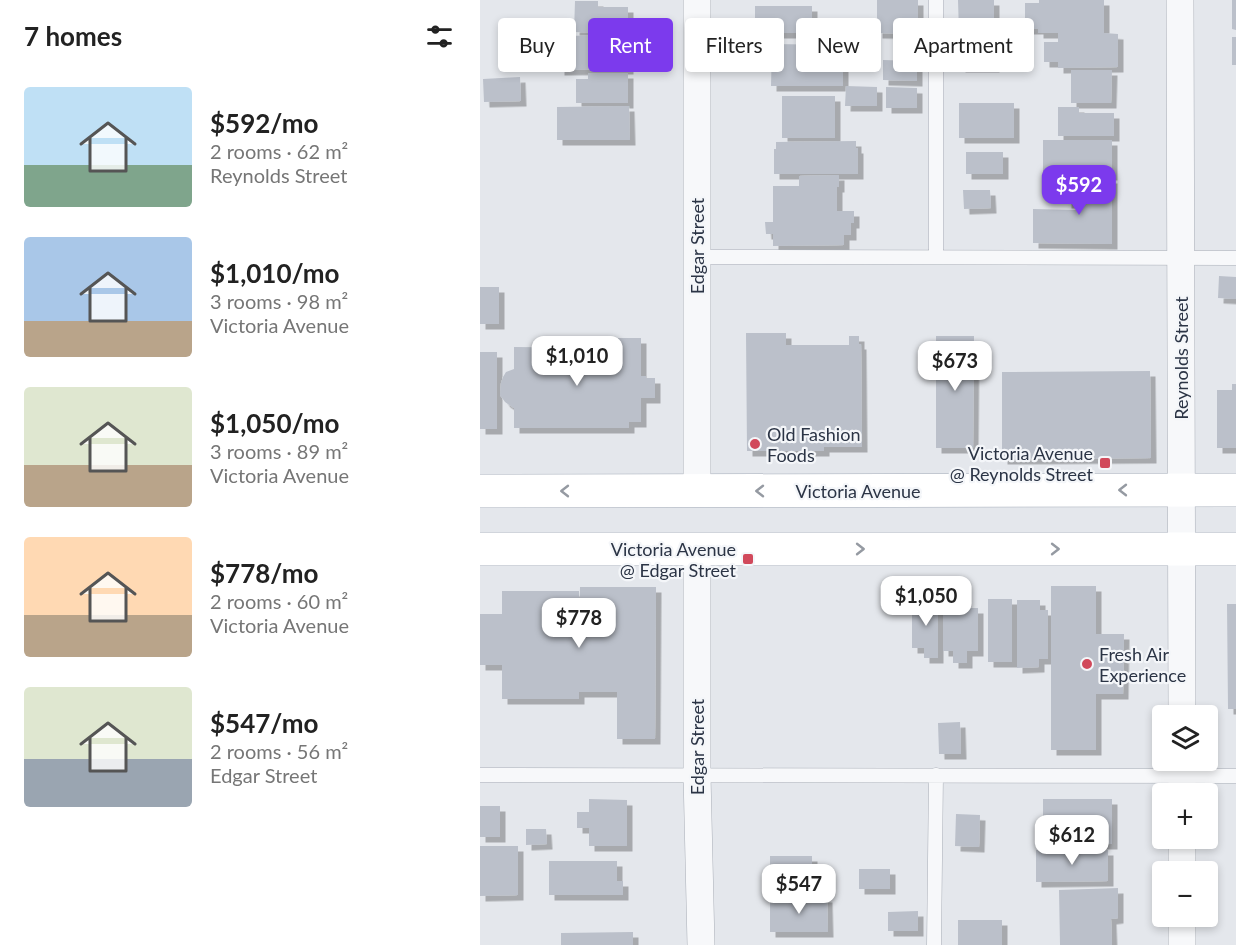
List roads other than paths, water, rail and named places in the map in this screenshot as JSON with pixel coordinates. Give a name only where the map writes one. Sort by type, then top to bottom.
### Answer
[{"type":"main road","name":"Victoria Avenue","points":[[480,492],[1236,490]]},
{"type":"main road","points":[[480,549],[1236,549]]},
{"type":"street","name":"Edgar Street","points":[[696,0],[697,491]]},
{"type":"street","name":"Reynolds Street","points":[[1180,0],[1182,705]]},
{"type":"street","name":"Edgar Street","points":[[697,549],[697,775],[701,945]]},
{"type":"street","points":[[1182,927],[1182,945]]},
{"type":"lane","points":[[936,0],[936,257]]},
{"type":"lane","points":[[697,257],[1236,258]]},
{"type":"lane","points":[[480,775],[1236,776]]},
{"type":"lane","points":[[934,945],[936,775]]},
{"type":"place","name":"Old Fashion Foods","points":[[755,444]]},
{"type":"place","name":"Victoria Avenue @ Reynolds Street","points":[[1105,463]]},
{"type":"place","name":"Victoria Avenue @ Edgar Street","points":[[748,559]]},
{"type":"place","name":"Fresh Air Experience","points":[[1087,664]]}]
